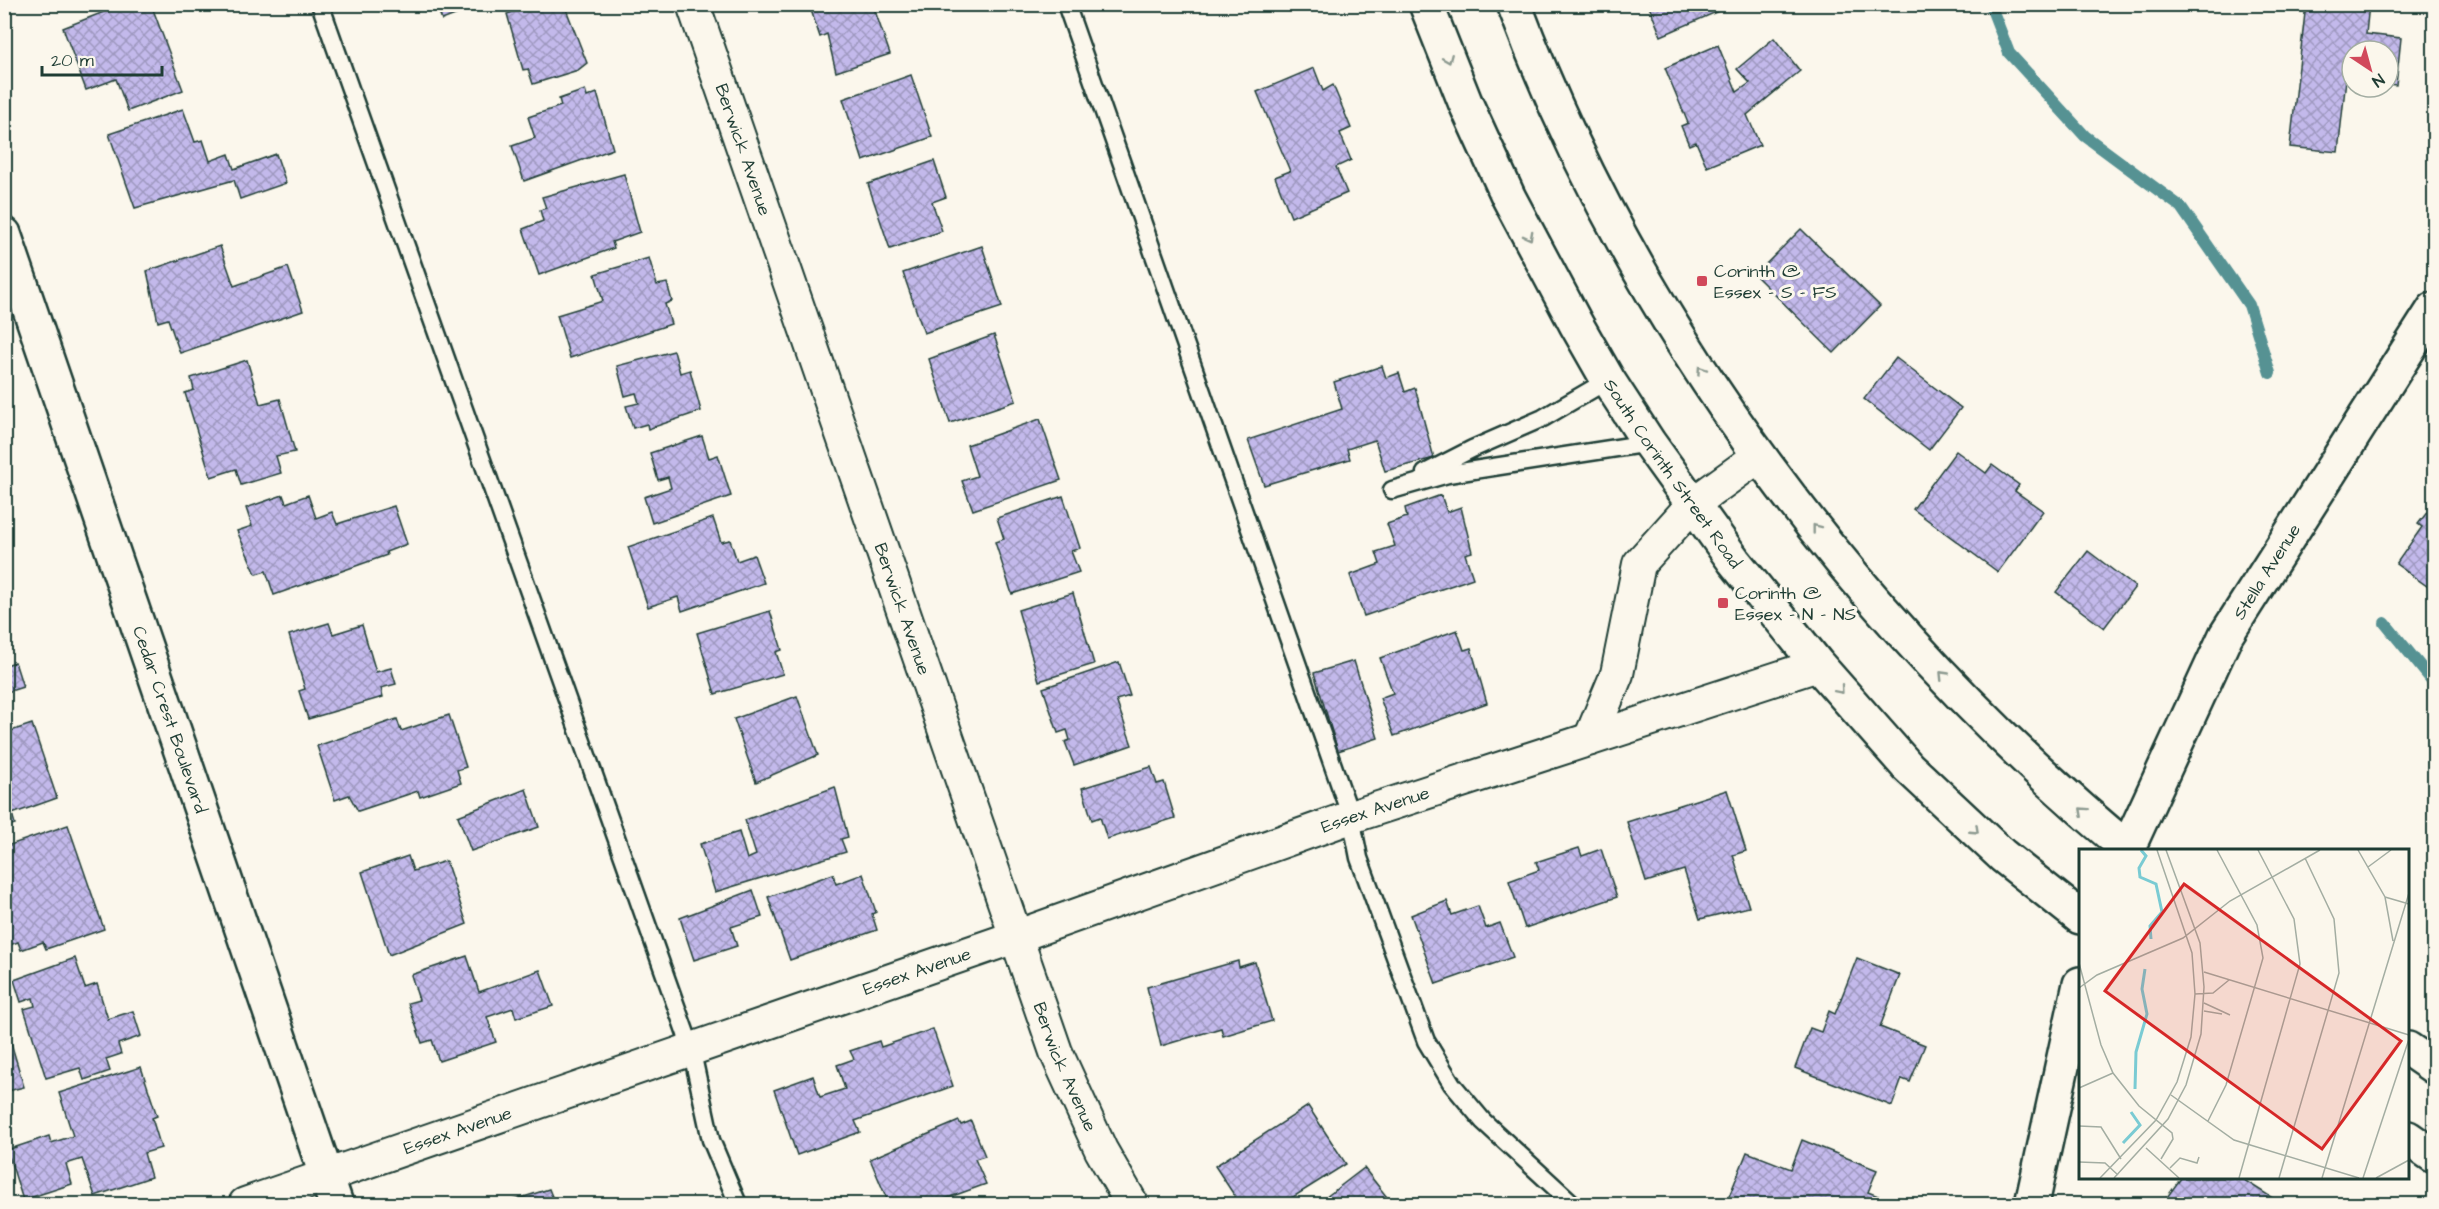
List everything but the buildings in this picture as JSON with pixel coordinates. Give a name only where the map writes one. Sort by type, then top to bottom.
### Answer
[{"type":"main road","name":"South Corinth Street Road","points":[[1426,4],[1465,102],[1509,198],[1608,380],[1649,443],[1734,561],[1818,665],[1908,767],[2002,856],[2079,916]]},
{"type":"main road","points":[[1514,4],[1562,123],[1608,212],[1677,335],[1759,456],[1880,608],[2011,744],[2127,849]]},
{"type":"main road","name":"Cedar Crest Boulevard","points":[[4,234],[331,1190]]},
{"type":"main road","name":"Stella Avenue","points":[[2128,849],[2226,635],[2434,309]]},
{"type":"main road","points":[[2032,1204],[2079,989]]},
{"type":"main road","points":[[2409,1051],[2434,1067]]},
{"type":"main road","points":[[2409,1139],[2434,1156]]},
{"type":"street","name":"Berwick Avenue","points":[[693,4],[1056,1052],[1101,1150],[1132,1204]]},
{"type":"street","points":[[1590,739],[1617,674],[1639,564],[1694,503],[1759,456]]},
{"type":"street","name":"Essex Avenue","points":[[245,1204],[331,1190],[691,1048],[1015,937],[1351,818],[1818,665]]},
{"type":"lane","points":[[320,4],[691,1048],[711,1140],[738,1204]]},
{"type":"lane","points":[[1066,4],[1351,818],[1359,858],[1426,1041],[1452,1084],[1483,1121],[1573,1204]]},
{"type":"lane","points":[[1608,380],[1544,418],[1472,448],[1392,490],[1448,474],[1649,443]]},
{"type":"waterway","points":[[1990,4],[2009,53],[2085,136],[2181,207],[2249,305],[2270,373]]},
{"type":"waterway","points":[[2385,623],[2434,683]]},
{"type":"place","name":"Corinth @ Essex - S - FS","points":[[1702,281]]},
{"type":"place","name":"Corinth @ Essex - N - NS","points":[[1723,603]]}]
